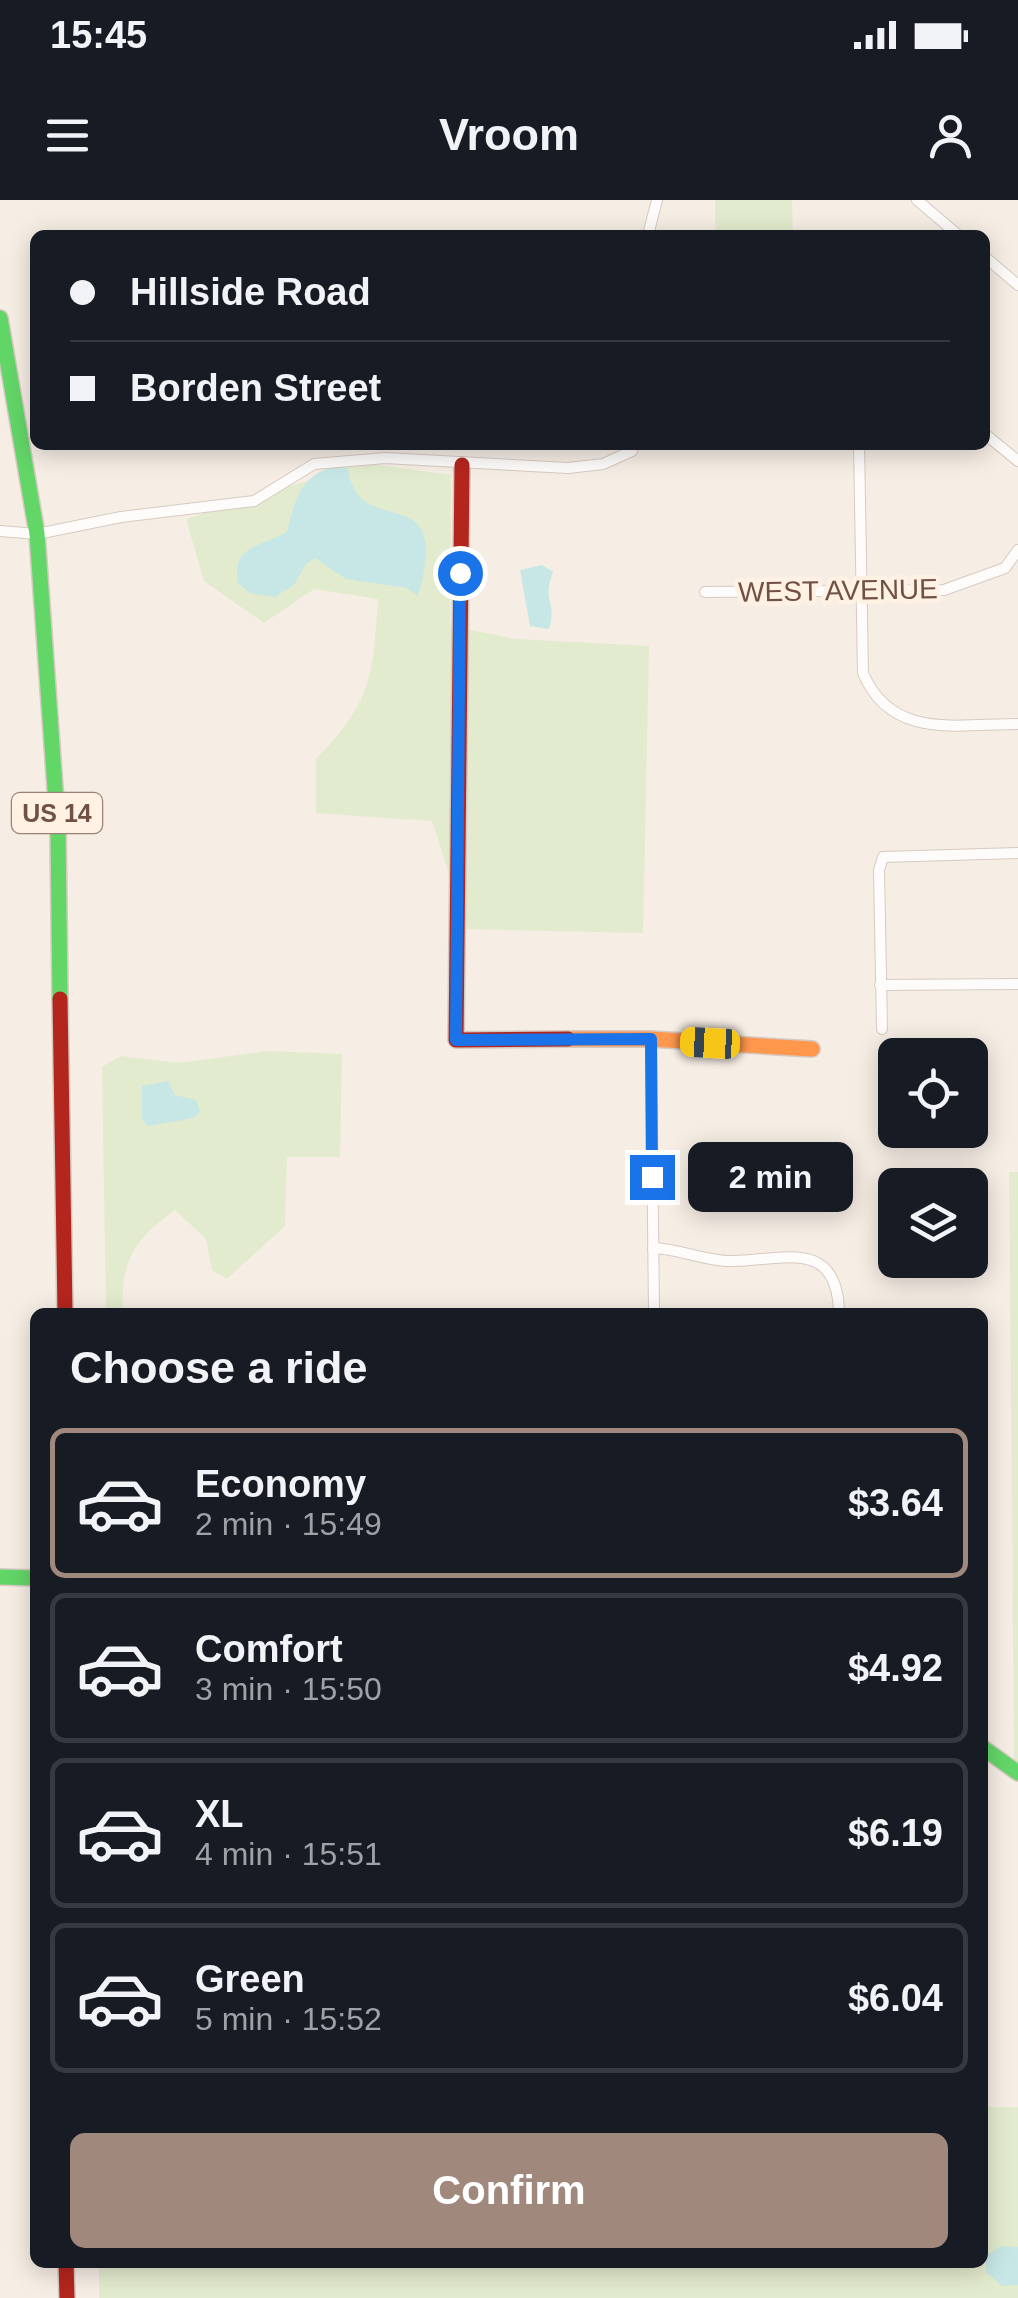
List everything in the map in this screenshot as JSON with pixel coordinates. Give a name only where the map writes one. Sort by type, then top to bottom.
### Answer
[{"type":"main road","name":"US 14","points":[[0,318],[36,534],[58,830],[65,1308]]},
{"type":"main road","points":[[462,465],[456,1040],[651,1039],[812,1050]]},
{"type":"main road","points":[[0,1577],[30,1578]]},
{"type":"main road","points":[[988,1751],[1018,1773]]},
{"type":"main road","points":[[66,2268],[66,2298]]},
{"type":"street","points":[[649,230],[656,200]]},
{"type":"street","points":[[917,200],[944,230]]},
{"type":"street","points":[[990,261],[1018,285]]},
{"type":"street","points":[[990,438],[1018,461]]},
{"type":"street","points":[[0,531],[36,534],[121,517],[254,501],[314,464],[385,458],[568,468],[604,464],[632,450]]},
{"type":"street","points":[[859,450],[863,673],[874,699],[896,716],[926,724],[1018,724]]},
{"type":"street","name":"WEST AVENUE","points":[[705,592],[920,592],[968,584],[1005,568],[1018,550]]},
{"type":"street","points":[[882,1029],[879,870],[883,857],[1018,853]]},
{"type":"street","points":[[880,985],[1018,984]]},
{"type":"street","points":[[651,1039],[654,1308]]},
{"type":"street","points":[[653,1248],[732,1261],[784,1254],[805,1257],[828,1275],[839,1308]]},
{"type":"green space","points":[[715,200],[792,200],[793,230],[715,230]]},
{"type":"green space","points":[[363,463],[451,475],[450,626],[516,639],[649,646],[643,933],[467,929],[432,821],[316,813],[316,759],[349,721],[366,686],[378,599],[314,589],[264,623],[204,581],[186,519]]},
{"type":"green space","points":[[266,1051],[342,1054],[340,1157],[287,1157],[285,1226],[227,1279],[212,1270],[206,1239],[175,1210],[133,1252],[124,1278],[123,1308],[106,1308],[102,1067],[120,1056],[179,1063]]},
{"type":"green space","points":[[1009,1172],[1018,1172],[1018,1764],[1014,1761]]},
{"type":"green space","points":[[988,2107],[1018,2107],[1018,2298],[99,2298],[99,2268],[988,2268]]},
{"type":"water","points":[[338,466],[348,468],[355,491],[368,503],[414,521],[424,535],[426,558],[418,596],[407,588],[346,579],[315,558],[306,564],[295,584],[275,597],[250,593],[238,583],[237,571],[243,554],[287,532],[297,498],[308,481]]},
{"type":"water","points":[[542,565],[553,572],[549,629],[530,626],[520,570]]},
{"type":"water","points":[[168,1081],[175,1095],[196,1100],[200,1111],[194,1118],[148,1126],[142,1119],[142,1086]]},
{"type":"water","points":[[1001,2246],[1018,2247],[1018,2285],[1002,2286],[986,2272],[988,2255]]},
{"type":"traffic: fast","points":[[0,318],[37,534],[58,830],[60,999]]},
{"type":"traffic: fast","points":[[0,1577],[30,1578]]},
{"type":"traffic: fast","points":[[988,1751],[1018,1773]]},
{"type":"traffic: slow","points":[[568,1039],[651,1039],[812,1049]]},
{"type":"traffic: jam","points":[[462,465],[456,1040],[568,1039]]},
{"type":"traffic: jam","points":[[60,999],[65,1308]]},
{"type":"traffic: jam","points":[[66,2268],[67,2298]]},
{"type":"route","points":[[460,573],[456,1040],[651,1039],[652,1177]]}]
